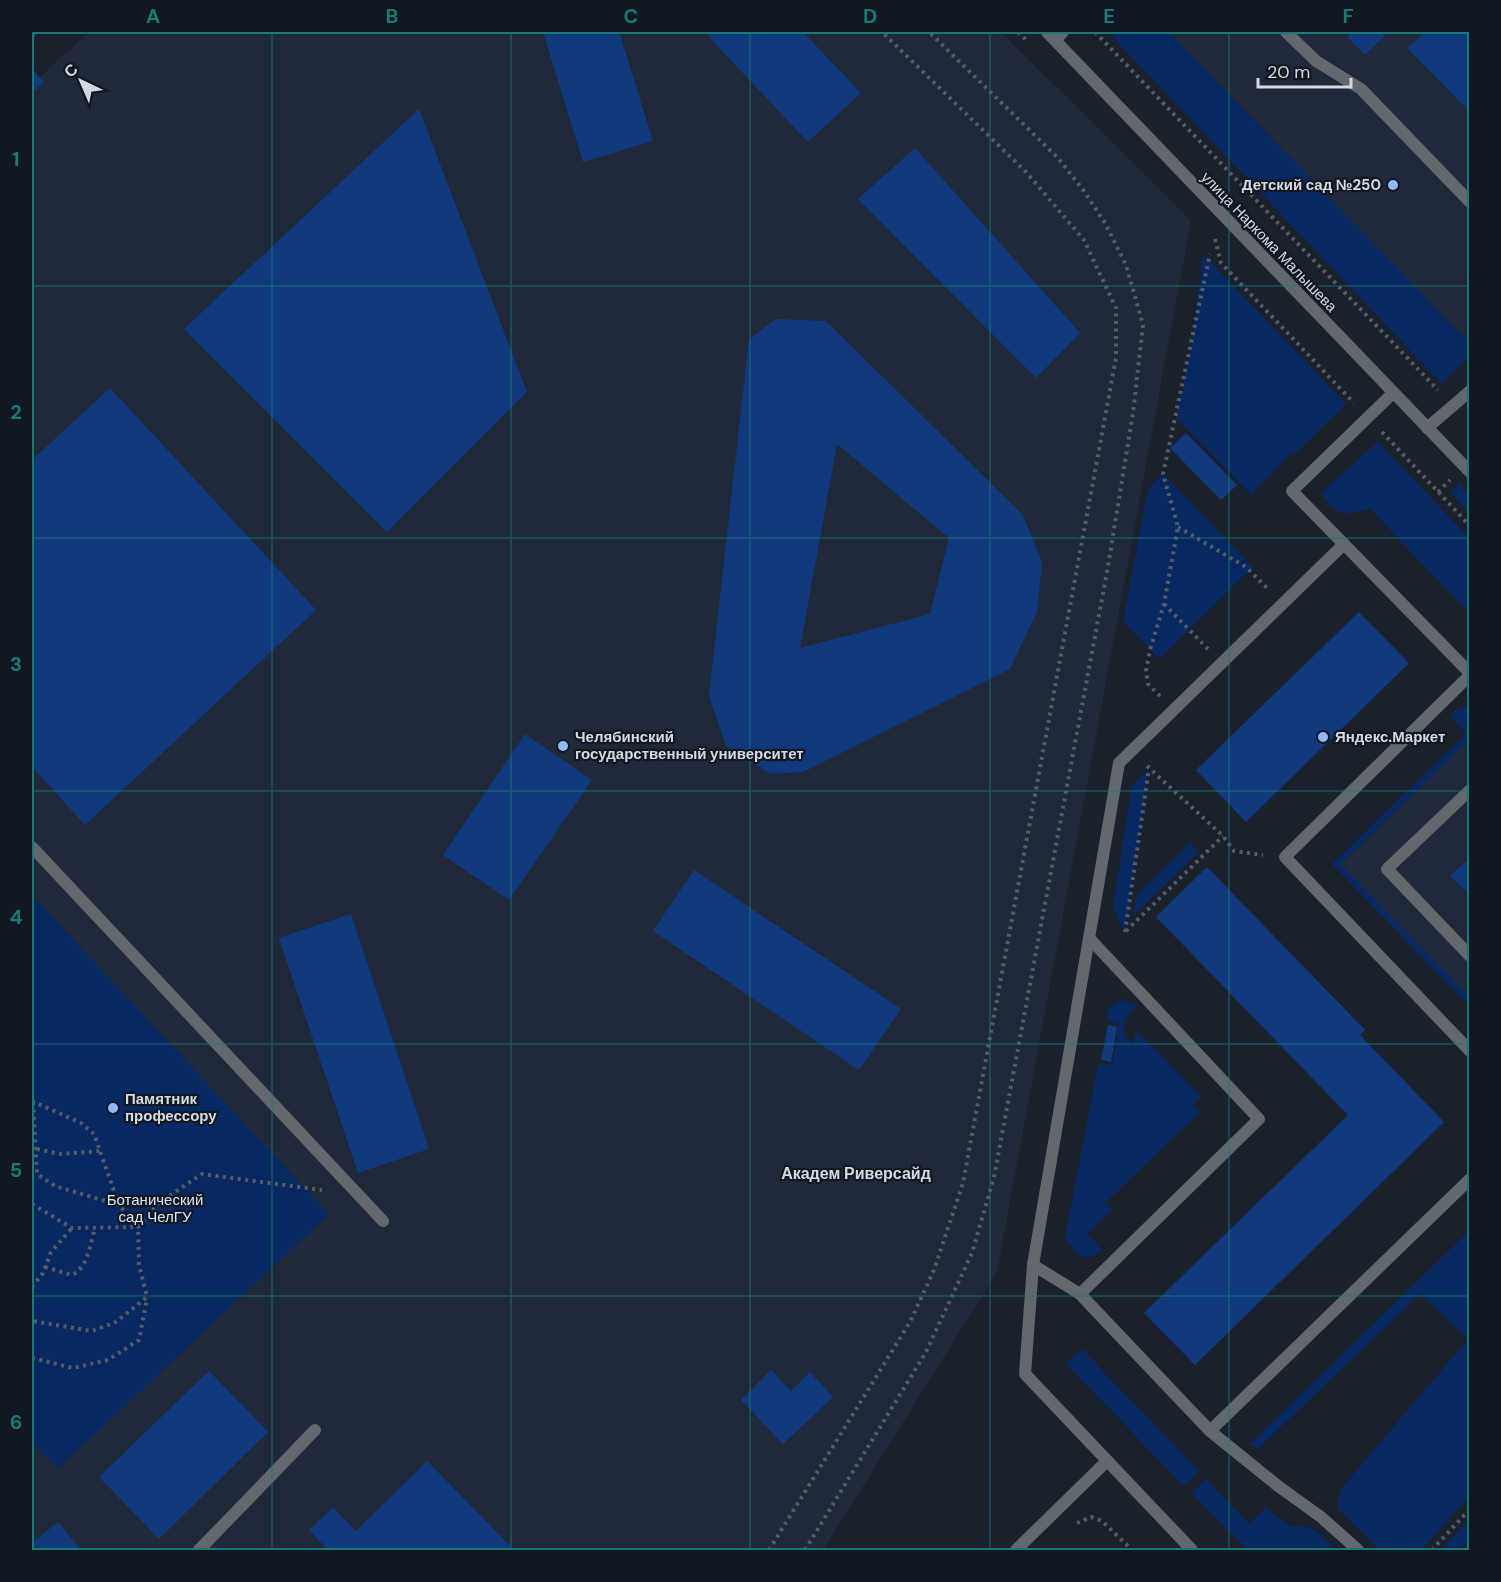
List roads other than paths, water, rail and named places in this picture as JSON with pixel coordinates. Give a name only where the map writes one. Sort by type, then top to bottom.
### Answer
[{"type":"street","points":[[1286,32],[1316,61],[1361,89],[1470,202]]},
{"type":"street","name":"улица Наркома Малышева","points":[[1055,34],[1470,472]]},
{"type":"street","points":[[1427,428],[1470,391]]},
{"type":"street","points":[[1393,393],[1292,491],[1470,674],[1285,857],[1470,1051]]},
{"type":"street","points":[[1192,1551],[1025,1374],[1033,1265],[1119,763],[1344,544]]},
{"type":"street","points":[[1470,790],[1387,870],[1470,956]]},
{"type":"street","points":[[32,847],[383,1221]]},
{"type":"street","points":[[1080,1294],[1259,1119],[1090,939]]},
{"type":"street","points":[[1210,1431],[1470,1179]]},
{"type":"street","points":[[1033,1265],[1080,1294],[1210,1431],[1278,1486],[1322,1516],[1358,1551]]},
{"type":"street","points":[[199,1551],[315,1430]]},
{"type":"street","points":[[1016,1551],[1107,1461]]},
{"type":"place","name":"Детский сад №250","points":[[1393,185]]},
{"type":"place","name":"Яндекс.Маркет","points":[[1323,737]]},
{"type":"place","name":"Челябинский государственный университет","points":[[563,746]]},
{"type":"place","name":"Памятник профессору","points":[[113,1108]]},
{"type":"district","name":"Академ Риверсайд","points":[[856,1173]]},
{"type":"park label","name":"Ботанический сад ЧелГУ","points":[[155,1208]]}]
